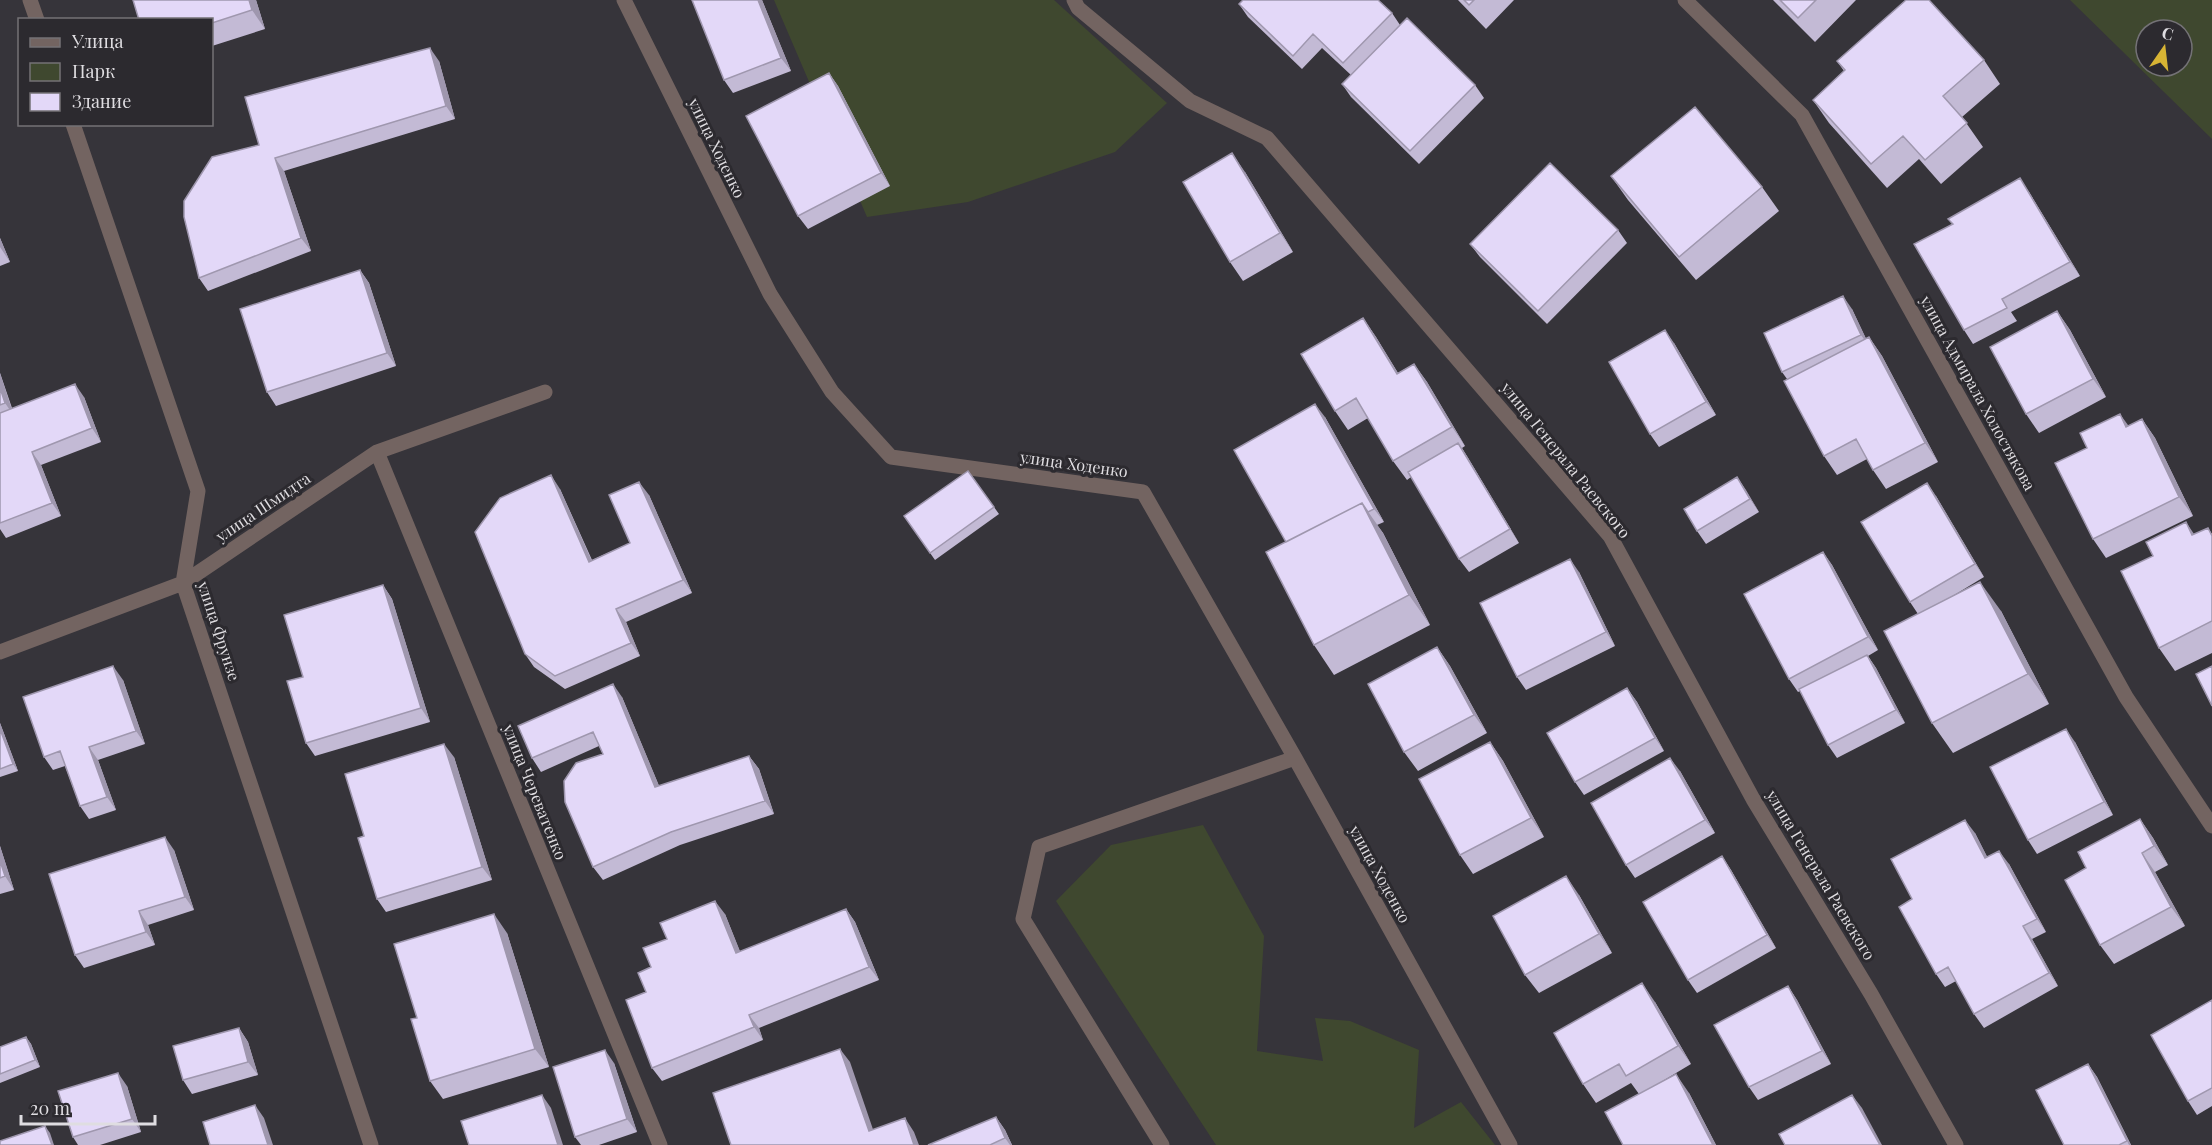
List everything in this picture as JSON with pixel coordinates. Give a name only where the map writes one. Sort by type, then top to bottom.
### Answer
[{"type":"street","points":[[30,0],[36,18]]},
{"type":"street","name":"улица Ходенко","points":[[624,0],[770,294],[832,392],[891,457],[1143,492],[1295,758],[1510,1145]]},
{"type":"street","name":"улица Генерала Раевского","points":[[1074,0],[1078,8],[1190,100],[1267,138],[1610,536],[1753,799],[1871,994],[1956,1145]]},
{"type":"street","name":"улица Адмирала Холостякова","points":[[1685,0],[1802,115],[2126,697],[2212,826]]},
{"type":"street","name":"улица Фрунзе","points":[[74,126],[198,491],[183,583],[371,1145]]},
{"type":"street","name":"улица Шмидта","points":[[0,652],[183,583],[377,452],[545,392]]},
{"type":"street","name":"улица Череватенко","points":[[377,452],[660,1145]]},
{"type":"street","points":[[1162,1145],[1023,919],[1039,847],[1295,758]]},
{"type":"green space","points":[[774,0],[1054,0],[1167,103],[1115,152],[968,202],[867,217]]},
{"type":"green space","points":[[2070,0],[2212,0],[2212,139],[2150,78],[2194,78],[2194,18],[2134,18],[2134,63]]},
{"type":"green space","points":[[1203,825],[1264,936],[1257,1051],[1323,1061],[1315,1018],[1350,1021],[1419,1050],[1414,1128],[1461,1102],[1495,1145],[1216,1145],[1056,901],[1111,845]]},
{"type":"building","points":[[133,0],[249,0],[252,10],[213,23],[213,18],[138,18]]},
{"type":"building","points":[[692,0],[758,0],[781,58],[724,80]]},
{"type":"building","points":[[1243,0],[1378,0],[1392,13],[1343,63],[1313,34],[1293,56],[1239,4]]},
{"type":"building","points":[[1464,0],[1474,0],[1469,5]]},
{"type":"building","points":[[1780,0],[1816,0],[1798,18]]},
{"type":"building","points":[[1906,0],[1929,0],[1984,60],[1943,96],[1967,123],[1925,160],[1903,136],[1871,164],[1813,100],[1845,70],[1837,61]]},
{"type":"building","points":[[1407,18],[1475,85],[1410,151],[1342,84]]},
{"type":"building","points":[[430,48],[446,106],[275,158],[301,238],[199,278],[184,217],[184,201],[212,157],[259,145],[245,97]]},
{"type":"building","points":[[829,73],[881,173],[798,216],[746,116]]},
{"type":"building","points":[[1695,107],[1762,187],[1679,257],[1611,176]]},
{"type":"building","points":[[1232,153],[1280,233],[1230,262],[1183,182]]},
{"type":"building","points":[[1550,163],[1618,230],[1538,311],[1470,244]]},
{"type":"building","points":[[2020,178],[2070,262],[2002,299],[2007,308],[1964,330],[1914,244],[1953,224],[1948,219]]},
{"type":"building","points":[[360,270],[387,353],[267,392],[240,309]]},
{"type":"building","points":[[1843,296],[1861,335],[1782,372],[1764,333]]},
{"type":"building","points":[[2057,311],[2093,379],[2026,414],[1990,347]]},
{"type":"building","points":[[1363,318],[1397,374],[1414,364],[1452,427],[1393,461],[1356,398],[1335,411],[1301,354]]},
{"type":"building","points":[[1665,330],[1706,402],[1650,434],[1609,362]]},
{"type":"building","points":[[1869,337],[1925,443],[1873,470],[1856,439],[1824,456],[1784,381]]},
{"type":"building","points":[[75,384],[92,428],[32,452],[52,503],[0,523],[0,413]]},
{"type":"building","points":[[0,388],[5,403],[0,405]]},
{"type":"building","points":[[1315,404],[1374,509],[1368,512],[1362,503],[1286,542],[1234,450]]},
{"type":"building","points":[[2120,414],[2126,427],[2142,419],[2179,497],[2093,539],[2055,463],[2087,448],[2080,433]]},
{"type":"building","points":[[1458,443],[1510,529],[1459,559],[1408,472]]},
{"type":"building","points":[[968,471],[994,507],[930,553],[904,516]]},
{"type":"building","points":[[551,475],[589,562],[630,543],[609,495],[639,482],[683,580],[616,609],[631,643],[555,676],[525,654],[475,532],[500,498]]},
{"type":"building","points":[[1737,477],[1750,499],[1697,531],[1684,509]]},
{"type":"building","points":[[1927,483],[1975,564],[1910,602],[1861,522]]},
{"type":"building","points":[[1362,503],[1409,595],[1314,645],[1266,552]]},
{"type":"building","points":[[2186,522],[2192,535],[2208,528],[2212,536],[2212,621],[2159,648],[2121,571],[2153,556],[2146,542]]},
{"type":"building","points":[[1823,552],[1868,637],[1789,679],[1744,594]]},
{"type":"building","points":[[1570,559],[1606,632],[1517,677],[1480,603]]},
{"type":"building","points":[[1980,582],[2028,674],[1932,723],[1884,631]]},
{"type":"building","points":[[383,585],[421,708],[306,743],[287,681],[303,677],[284,615]]},
{"type":"building","points":[[1437,647],[1474,715],[1404,752],[1368,684]]},
{"type":"building","points":[[1867,655],[1896,710],[1828,745],[1799,689]]},
{"type":"building","points":[[113,666],[136,731],[89,747],[107,797],[80,806],[60,751],[44,757],[23,697]]},
{"type":"building","points":[[2212,666],[2212,706],[2196,674]]},
{"type":"building","points":[[613,684],[655,787],[749,756],[765,801],[671,832],[593,867],[565,802],[564,781],[576,763],[603,754],[593,732],[532,758],[518,726]]},
{"type":"building","points":[[1627,688],[1655,738],[1575,782],[1547,733]]},
{"type":"building","points":[[0,729],[13,764],[0,769]]},
{"type":"building","points":[[2066,729],[2104,802],[2028,840],[1990,767]]},
{"type":"building","points":[[1490,742],[1531,818],[1460,855],[1419,779]]},
{"type":"building","points":[[444,744],[482,867],[377,899],[358,838],[364,836],[345,774]]},
{"type":"building","points":[[1670,758],[1705,820],[1626,865],[1591,803]]},
{"type":"building","points":[[2140,819],[2154,846],[2142,853],[2171,907],[2100,945],[2065,880],[2086,868],[2078,852]]},
{"type":"building","points":[[1965,820],[1985,858],[1999,851],[2037,919],[2023,926],[2049,973],[1974,1014],[1948,967],[1936,974],[1899,907],[1912,899],[1891,859]]},
{"type":"building","points":[[165,837],[185,897],[139,911],[146,932],[75,955],[49,874]]},
{"type":"building","points":[[1722,856],[1767,935],[1688,980],[1643,902]]},
{"type":"building","points":[[0,861],[5,876],[0,878]]},
{"type":"building","points":[[1566,876],[1599,934],[1525,975],[1493,916]]},
{"type":"building","points":[[715,901],[736,953],[846,909],[869,967],[749,1015],[754,1027],[652,1068],[626,1000],[646,992],[638,973],[651,967],[643,948],[667,939],[660,923]]},
{"type":"building","points":[[494,914],[535,1049],[430,1081],[411,1019],[417,1018],[394,944]]},
{"type":"building","points":[[1642,983],[1678,1046],[1626,1076],[1619,1064],[1583,1084],[1554,1033]]},
{"type":"building","points":[[1788,986],[1822,1051],[1749,1087],[1714,1025]]},
{"type":"building","points":[[2212,1000],[2212,1088],[2188,1101],[2151,1035]]},
{"type":"building","points":[[239,1028],[248,1062],[183,1080],[173,1046]]},
{"type":"building","points":[[26,1037],[35,1060],[0,1074],[0,1047]]},
{"type":"building","points":[[840,1049],[869,1131],[905,1118],[914,1145],[731,1145],[713,1093]]},
{"type":"building","points":[[605,1050],[627,1119],[575,1137],[553,1067]]},
{"type":"building","points":[[2088,1064],[2127,1141],[2119,1145],[2064,1145],[2036,1090]]},
{"type":"building","points":[[118,1073],[132,1119],[73,1137],[58,1091]]},
{"type":"building","points":[[1676,1074],[1713,1145],[1623,1145],[1605,1112]]},
{"type":"building","points":[[542,1095],[558,1145],[469,1145],[461,1121]]},
{"type":"building","points":[[1852,1095],[1880,1145],[1785,1145],[1779,1134]]},
{"type":"building","points":[[255,1105],[268,1145],[210,1145],[203,1122]]},
{"type":"building","points":[[996,1117],[1005,1138],[990,1145],[928,1145]]},
{"type":"building","points":[[45,1126],[52,1145],[0,1145],[0,1141]]}]
